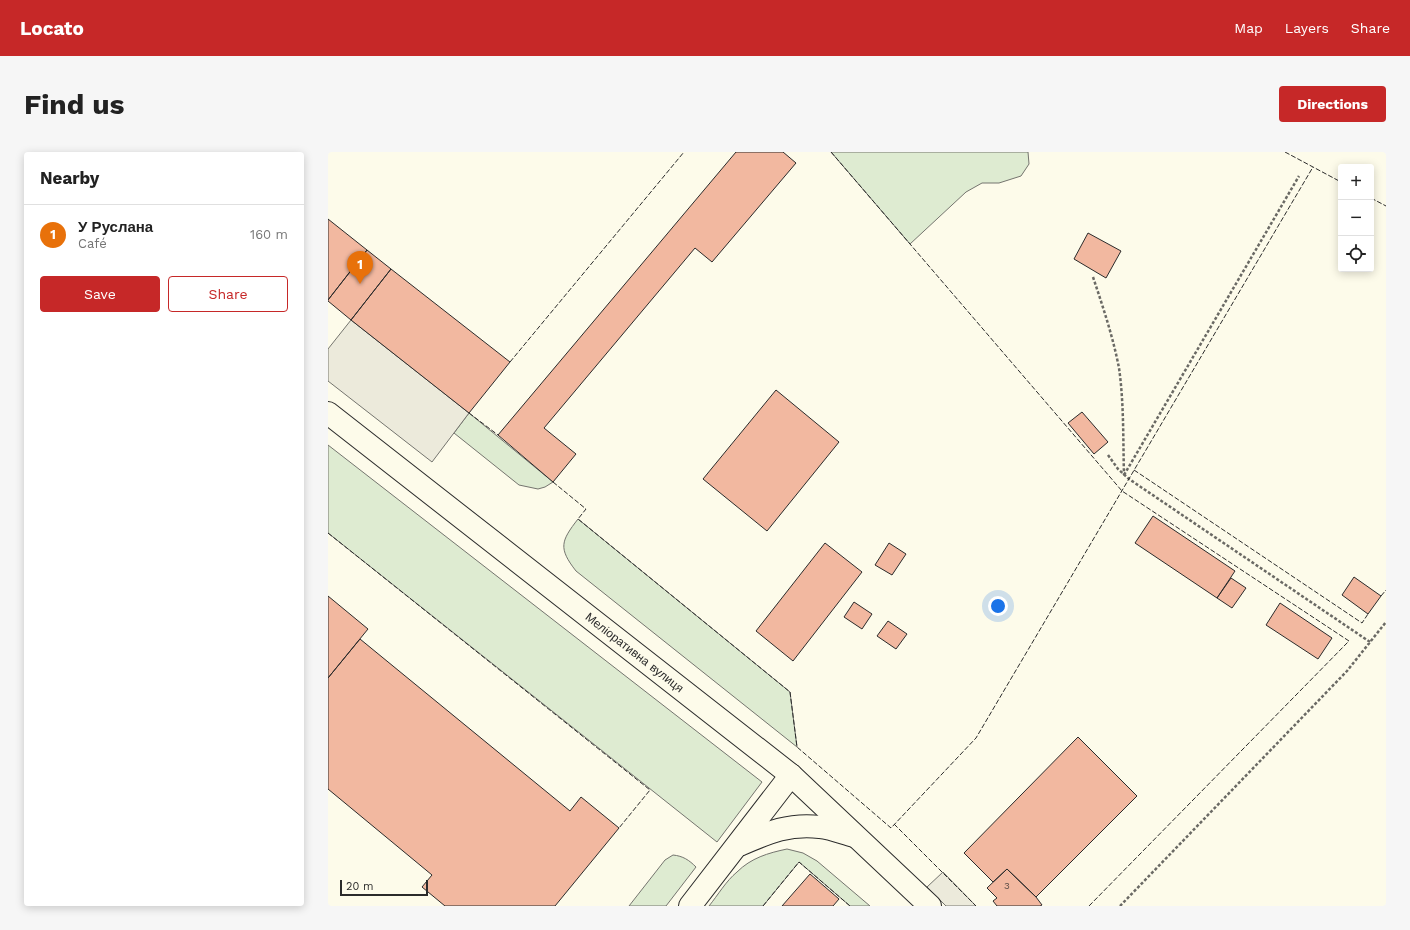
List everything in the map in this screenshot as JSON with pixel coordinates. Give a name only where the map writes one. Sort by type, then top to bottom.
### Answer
[{"type":"street","name":"Меліоративна вулиця","points":[[328,413],[791,776],[930,906]]},
{"type":"street","points":[[690,906],[791,776]]},
{"type":"street","points":[[738,846],[771,831],[796,826],[821,827],[856,837]]},
{"type":"path","points":[[1124,475],[1299,176]]},
{"type":"path","points":[[1094,277],[1115,347],[1119,370],[1124,475]]},
{"type":"path","points":[[1108,455],[1124,475],[1370,642]]},
{"type":"path","points":[[1120,906],[1348,671],[1386,622]]},
{"type":"green space","points":[[831,152],[1028,152],[1029,164],[1021,176],[999,183],[982,183],[966,192],[910,244]]},
{"type":"green space","points":[[469,413],[553,482],[538,489],[519,485],[454,433]]},
{"type":"green space","points":[[328,445],[762,782],[717,842],[328,533]]},
{"type":"green space","points":[[578,519],[790,692],[797,747],[576,571],[566,556],[564,545],[568,533]]},
{"type":"green space","points":[[787,849],[803,853],[817,861],[870,906],[850,906],[799,862],[763,906],[709,906],[729,880],[742,867],[760,857]]},
{"type":"green space","points":[[673,855],[686,859],[696,867],[666,906],[629,906],[665,860]]},
{"type":"shaded area","points":[[351,320],[469,413],[432,462],[328,381],[328,349]]},
{"type":"shaded area","points":[[943,872],[976,906],[946,906],[927,887]]},
{"type":"building","points":[[736,152],[783,152],[796,163],[712,262],[695,248],[544,428],[576,454],[553,482],[498,435]]},
{"type":"building","points":[[328,219],[367,250],[328,300]]},
{"type":"building","points":[[1088,233],[1121,251],[1106,278],[1074,259]]},
{"type":"building","points":[[367,250],[391,269],[351,320],[328,300]]},
{"type":"building","points":[[391,269],[510,362],[469,413],[351,320]]},
{"type":"building","points":[[776,390],[839,442],[767,531],[703,479]]},
{"type":"building","points":[[1082,412],[1108,442],[1094,454],[1068,423]]},
{"type":"building","points":[[1153,516],[1235,571],[1217,598],[1135,543]]},
{"type":"building","points":[[825,543],[862,572],[793,661],[756,631]]},
{"type":"building","points":[[889,543],[906,554],[892,575],[875,565]]},
{"type":"building","points":[[1354,577],[1381,596],[1368,614],[1342,595]]},
{"type":"building","points":[[1231,578],[1246,588],[1232,608],[1217,598]]},
{"type":"building","points":[[328,596],[368,629],[328,678]]},
{"type":"building","points":[[854,602],[872,614],[862,629],[844,617]]},
{"type":"building","points":[[1280,603],[1332,638],[1318,659],[1266,625]]},
{"type":"building","points":[[888,621],[907,634],[896,649],[877,636]]},
{"type":"building","points":[[360,639],[570,811],[581,797],[619,828],[555,906],[445,906],[422,887],[432,875],[328,789],[328,678]]},
{"type":"building","points":[[1078,737],[1137,796],[1036,897],[1007,869],[993,882],[964,853]]},
{"type":"building","points":[[1007,869],[1036,897],[1042,905],[997,906],[993,901],[997,898],[987,888]]},
{"type":"building","points":[[810,874],[839,899],[833,906],[782,906]]},
{"type":"fence","points":[[510,362],[684,152]]},
{"type":"fence","points":[[831,152],[1122,491],[1349,641],[1089,906]]},
{"type":"fence","points":[[1285,152],[1338,180]]},
{"type":"fence","points":[[553,482],[586,509],[578,519],[790,692],[797,747],[891,828],[976,738],[1313,167]]},
{"type":"fence","points":[[1374,200],[1386,206]]},
{"type":"fence","points":[[469,413],[498,435]]},
{"type":"fence","points":[[1134,470],[1362,623],[1368,614]]},
{"type":"fence","points":[[328,533],[650,790],[619,828]]},
{"type":"fence","points":[[1381,596],[1386,590]]},
{"type":"fence","points":[[894,824],[976,906]]},
{"type":"fence","points":[[763,906],[799,862],[850,906]]},
{"type":"place","name":"У Руслана","points":[[360,284]]}]
